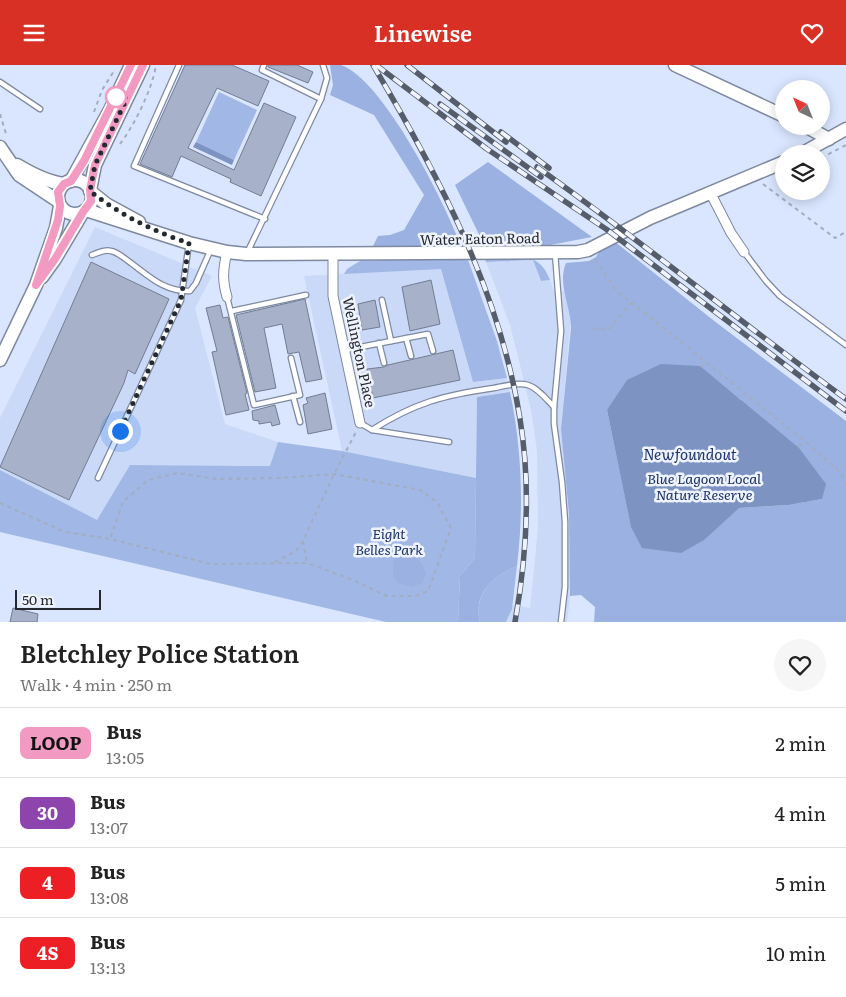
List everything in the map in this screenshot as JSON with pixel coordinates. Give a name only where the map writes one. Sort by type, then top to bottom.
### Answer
[{"type":"street","points":[[0,360],[36,285],[56,228],[59,203],[58,192],[68,182],[107,117],[131,65]]},
{"type":"street","points":[[36,285],[55,259],[91,201],[90,191],[95,165],[143,65]]},
{"type":"street","points":[[675,65],[775,112]]},
{"type":"street","points":[[818,145],[846,129]]},
{"type":"street","points":[[822,135],[829,139]]},
{"type":"street","points":[[4,142],[11,162],[19,175],[59,203],[67,213],[78,214],[84,211]]},
{"type":"street","points":[[11,162],[33,175],[53,182],[84,183],[90,191]]},
{"type":"street","name":"Water Eaton Road","points":[[84,211],[211,249],[246,254],[555,253],[588,250],[650,218],[775,166]]},
{"type":"street","name":"Water Eaton Road","points":[[90,191],[106,204],[161,234]]},
{"type":"street","points":[[711,194],[731,233],[744,252]]},
{"type":"street","points":[[227,252],[223,268],[223,282],[227,297]]},
{"type":"street","name":"Wellington Place","points":[[333,255],[334,296],[360,423]]},
{"type":"lane","points":[[179,65],[134,166],[265,219]]},
{"type":"lane","points":[[264,65],[262,70],[321,99]]},
{"type":"lane","points":[[246,254],[265,219],[321,99],[327,78],[323,65]]},
{"type":"lane","points":[[0,82],[40,109]]},
{"type":"lane","points":[[98,478],[181,300],[189,243]]},
{"type":"lane","points":[[92,255],[102,251],[111,251],[124,257],[161,286],[190,291],[196,283],[211,249]]},
{"type":"lane","points":[[744,252],[780,296],[846,345]]},
{"type":"lane","points":[[555,253],[561,331],[554,407],[565,522],[565,587],[561,622]]},
{"type":"lane","points":[[232,311],[306,295]]},
{"type":"lane","points":[[227,297],[254,405],[300,395],[291,358]]},
{"type":"lane","points":[[382,300],[391,341]]},
{"type":"lane","points":[[345,350],[428,334],[433,351]]},
{"type":"lane","points":[[406,338],[411,356]]},
{"type":"lane","points":[[379,343],[384,363]]},
{"type":"lane","points":[[372,430],[395,415],[416,405],[460,393],[521,384],[535,389],[554,407]]},
{"type":"lane","points":[[294,396],[300,422]]},
{"type":"lane","name":"Wellington Place","points":[[360,423],[372,430],[449,442]]},
{"type":"path","points":[[92,120],[102,90],[117,66]]},
{"type":"path","points":[[0,114],[4,142]]},
{"type":"path","points":[[830,154],[846,145]]},
{"type":"path","points":[[753,176],[835,238],[846,232]]},
{"type":"path","points":[[588,250],[616,290],[806,442],[842,474],[846,485]]},
{"type":"path","points":[[593,328],[608,330],[632,302]]},
{"type":"path","points":[[700,367],[705,366],[707,363]]},
{"type":"path","points":[[271,563],[296,551],[303,541],[360,423]]},
{"type":"path","points":[[798,446],[806,442]]},
{"type":"path","points":[[0,503],[65,532],[110,539],[211,563],[306,563],[353,580],[387,596],[415,596],[428,591],[451,529],[437,502],[420,490],[334,474],[281,478],[216,479],[178,473],[148,480],[123,502],[110,539]]},
{"type":"path","points":[[303,541],[306,563]]},
{"type":"shaded area","points":[[330,65],[341,65],[358,75],[376,94],[394,118],[428,175],[454,228],[461,247],[372,248],[378,236],[390,235],[404,230],[424,195],[374,115],[330,95],[333,85]]},
{"type":"shaded area","points":[[488,162],[592,237],[545,246],[486,249],[455,185]]},
{"type":"shaded area","points":[[95,227],[212,276],[195,308],[225,424],[278,442],[271,466],[130,465],[97,521],[0,470],[0,418]]},
{"type":"shaded area","name":"Blue Lagoon Local Nature Reserve","points":[[614,241],[713,320],[846,421],[846,622],[594,622],[595,607],[581,595],[570,596],[569,514],[561,429],[571,328],[563,279],[566,263],[589,261],[596,257],[601,249]],"holes":[[[700,367],[740,399],[822,499],[789,505],[739,508],[642,547],[631,526],[607,410]]]},
{"type":"shaded area","points":[[533,260],[541,281],[550,280],[554,292],[564,291],[571,317],[561,429],[569,514],[570,596],[567,622],[506,622],[513,605],[530,608],[538,528],[537,451],[531,410],[510,325],[486,262]]},
{"type":"shaded area","points":[[441,268],[473,382],[507,378],[510,392],[477,397],[476,478],[342,451],[304,276]]},
{"type":"shaded area","points":[[510,392],[517,435],[521,479],[521,522],[517,566],[493,580],[482,594],[479,602],[480,622],[458,622],[460,576],[475,558],[477,397]]},
{"type":"shaded area","points":[[403,551],[412,554],[420,562],[426,573],[422,583],[412,587],[398,583],[393,575],[394,556]]},
{"type":"green space","points":[[219,92],[257,110],[234,160],[196,142]]},
{"type":"green space","points":[[514,255],[533,260],[486,262],[484,256]]},
{"type":"green space","points":[[467,257],[497,341],[507,378],[473,382],[441,269],[344,274],[347,269],[360,261]]},
{"type":"green space","points":[[533,260],[539,263],[545,270],[550,280],[541,281]]},
{"type":"green space","name":"Eight Belles Park","points":[[278,442],[342,451],[476,478],[475,558],[460,576],[458,622],[386,622],[0,532],[0,470],[97,520],[130,465],[270,466]]},
{"type":"green space","points":[[517,566],[512,609],[506,622],[480,622],[479,602],[482,594],[493,580]]},
{"type":"water","points":[[196,142],[234,160],[232,165],[193,147]]},
{"type":"water","name":"Newfoundout","points":[[661,364],[700,366],[799,448],[826,484],[822,499],[789,505],[739,508],[704,540],[681,553],[642,548],[631,527],[607,410],[627,380]]},
{"type":"building","points":[[185,65],[232,65],[269,81],[258,106],[217,88],[188,148],[234,170],[264,103],[296,117],[261,196],[230,182],[231,179],[181,156],[172,177],[140,164]]},
{"type":"building","points":[[268,65],[297,65],[313,72],[308,83],[268,67]]},
{"type":"building","points":[[91,262],[169,299],[135,374],[128,370],[124,383],[69,500],[0,467]]},
{"type":"building","points":[[431,280],[440,324],[410,331],[402,287]]},
{"type":"building","points":[[305,299],[322,379],[306,382],[299,352],[288,354],[282,324],[264,328],[276,388],[255,392],[236,315]]},
{"type":"building","points":[[375,300],[380,327],[362,330],[358,304]]},
{"type":"building","points":[[220,305],[223,318],[228,317],[247,393],[245,394],[249,410],[226,415],[212,352],[217,351],[206,308]]},
{"type":"building","points":[[453,350],[460,380],[373,398],[367,369],[384,367]]},
{"type":"building","points":[[325,393],[332,429],[308,434],[303,405],[308,403],[306,398]]},
{"type":"building","points":[[275,405],[280,424],[272,426],[271,422],[259,424],[259,421],[253,420],[252,411]]},
{"type":"building","points":[[13,608],[38,614],[37,622],[10,622]]},
{"type":"railway","points":[[373,65],[421,148],[463,235],[498,325],[511,372],[520,419],[526,470],[525,546],[515,622]]},
{"type":"railway","points":[[376,65],[487,149],[606,229],[846,411]]},
{"type":"railway","points":[[407,65],[506,142]]},
{"type":"railway","points":[[440,104],[541,177]]},
{"type":"railway","points":[[501,132],[549,168]]},
{"type":"railway","points":[[537,167],[846,399]]},
{"type":"bus line","name":"LOOP","points":[[131,65],[84,161],[71,181],[64,184],[58,192],[60,206],[58,220],[36,285],[55,259],[83,212],[89,206],[95,165],[143,65]]},
{"type":"route","points":[[116,97],[127,98],[95,165],[90,191],[106,204],[161,234],[189,243],[181,300],[120,431]]}]
